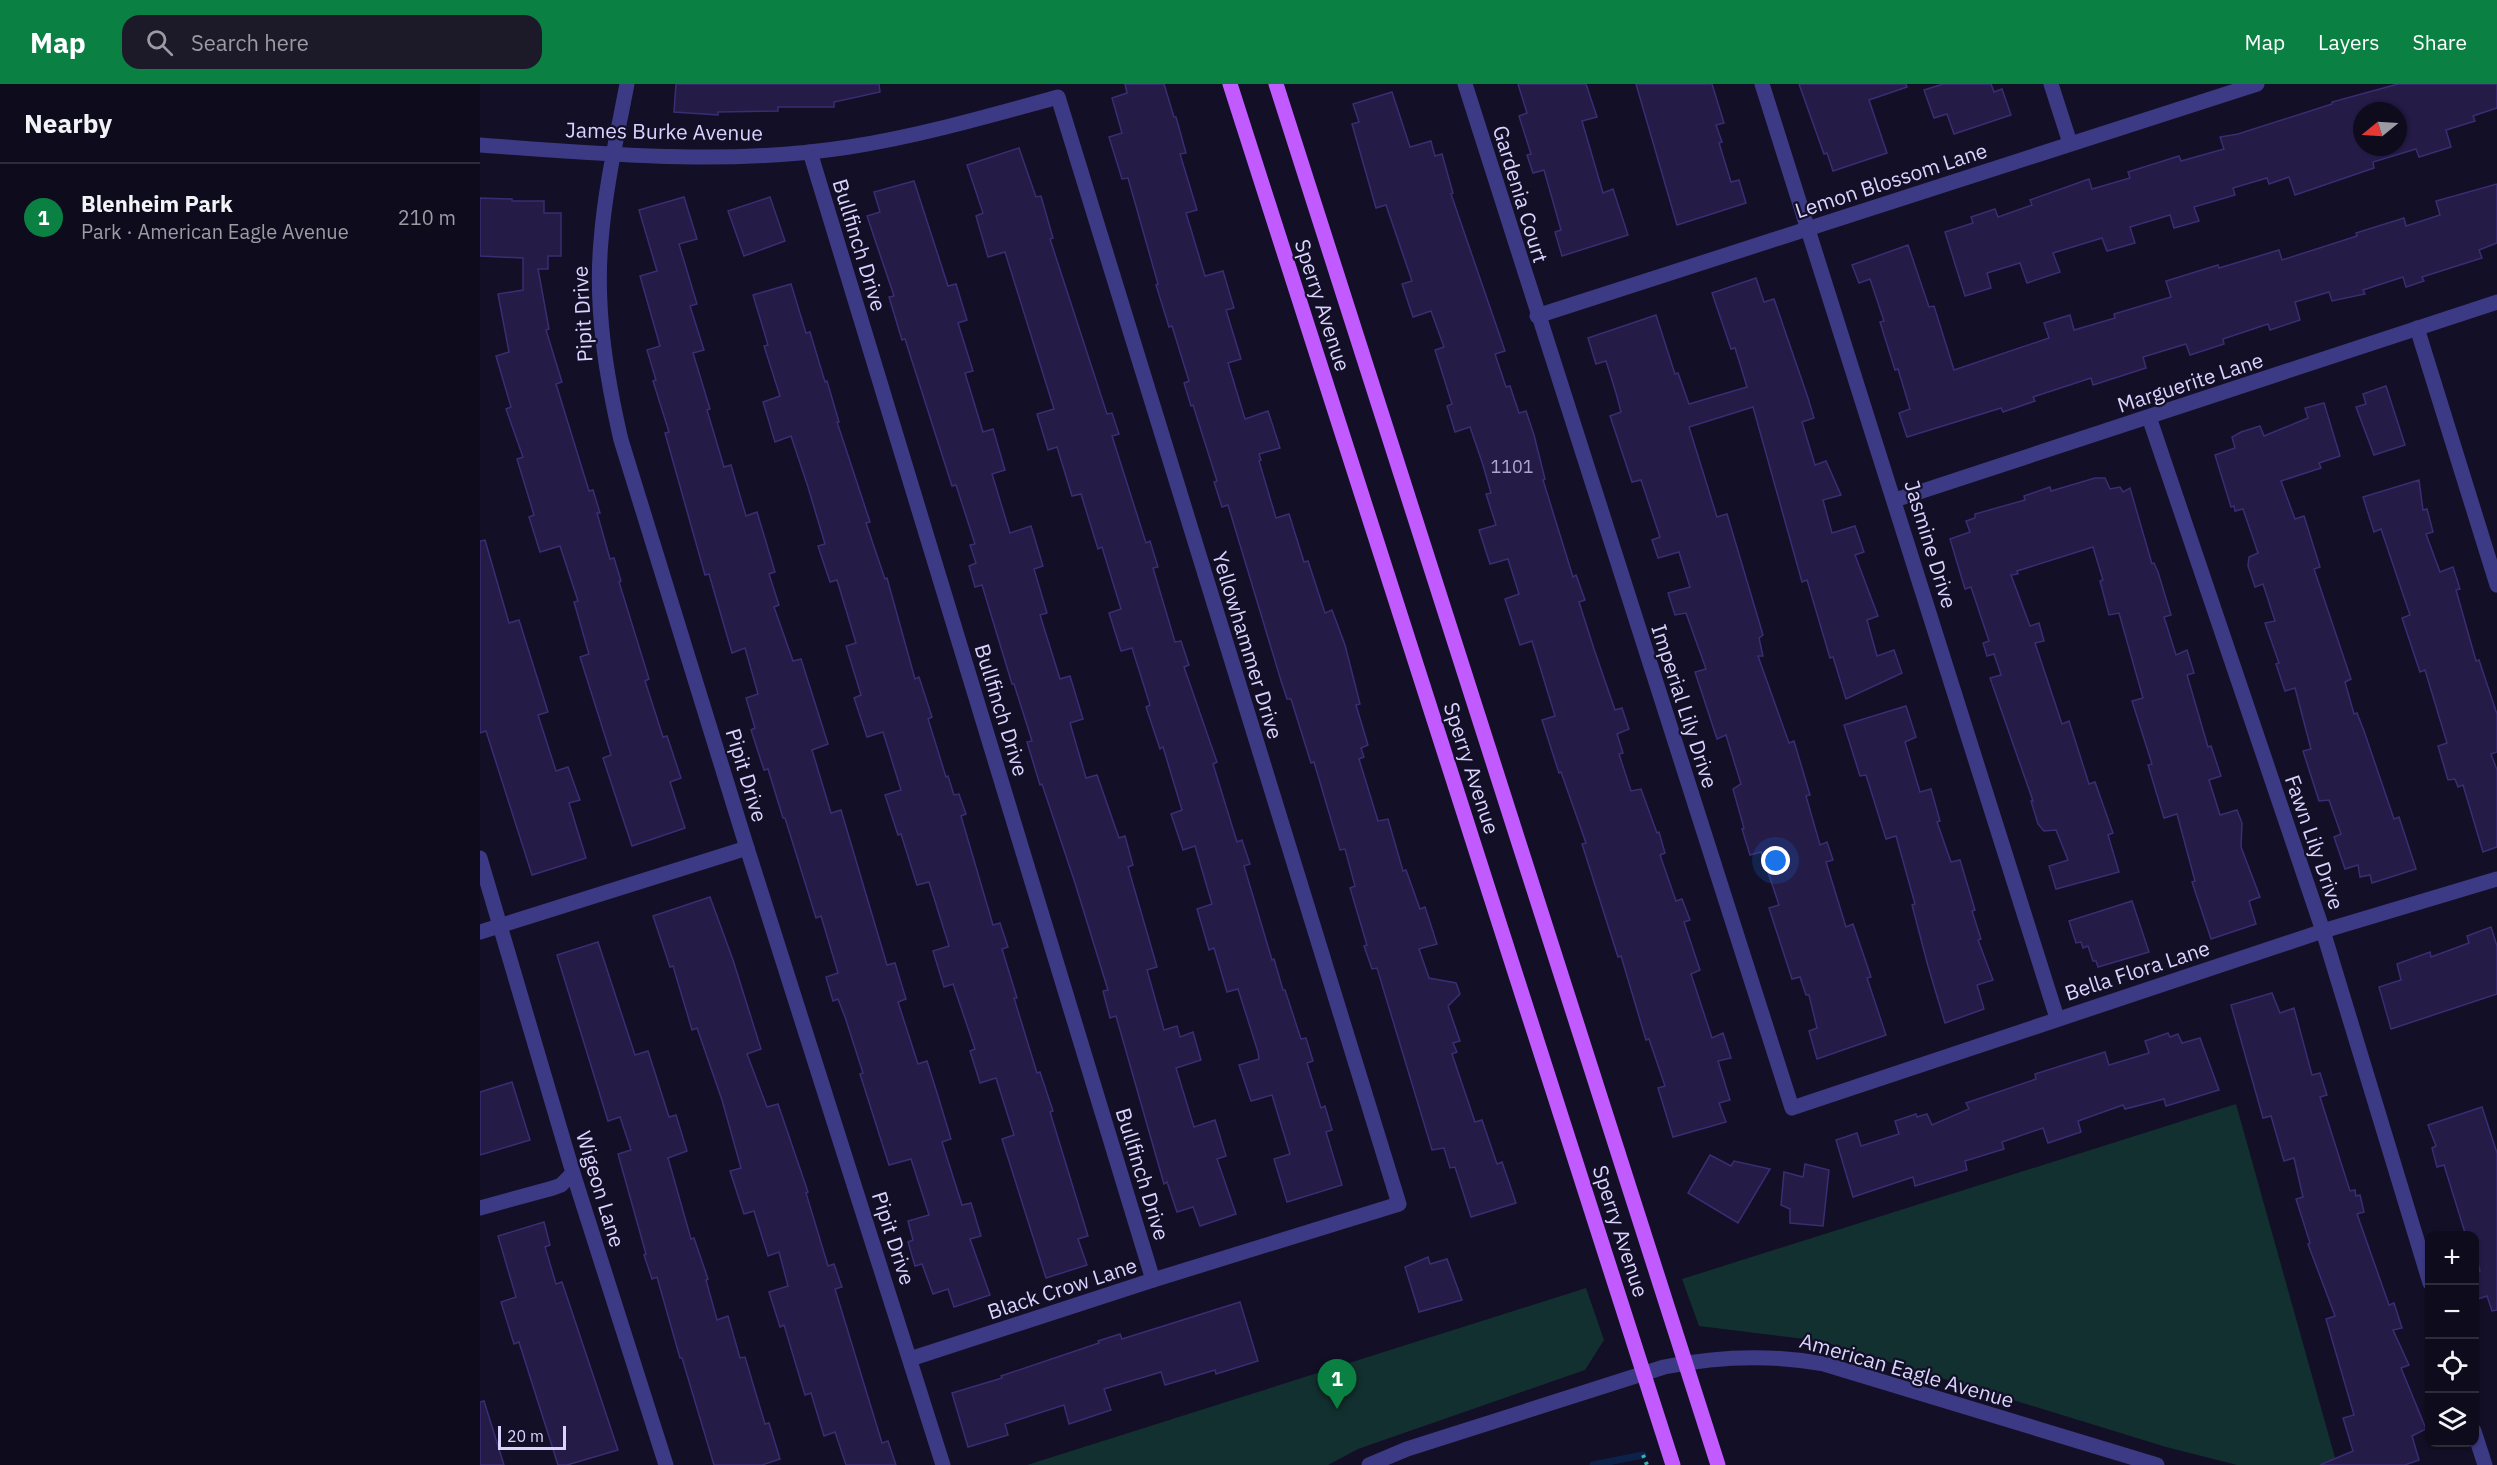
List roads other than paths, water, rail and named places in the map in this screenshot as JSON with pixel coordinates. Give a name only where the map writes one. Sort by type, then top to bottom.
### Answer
[{"type":"main road","name":"Sperry Avenue","points":[[1230,84],[1673,1465]]},
{"type":"main road","name":"Sperry Avenue","points":[[1276,84],[1718,1465]]},
{"type":"street","name":"Pipit Drive","points":[[627,84],[613,155],[601,242],[604,363],[621,440],[747,848],[943,1465]]},
{"type":"street","name":"Gardenia Court","points":[[1465,84],[1537,316]]},
{"type":"street","name":"Jasmine Drive","points":[[1762,84],[2057,1018]]},
{"type":"street","points":[[2051,84],[2070,143]]},
{"type":"street","name":"Lemon Blossom Lane","points":[[1537,316],[2257,84]]},
{"type":"street","name":"James Burke Avenue","points":[[480,145],[613,155],[715,158],[810,152],[850,147],[912,134],[1058,98]]},
{"type":"street","name":"Yellowhammer Drive","points":[[1058,98],[1399,1204]]},
{"type":"street","name":"Bullfinch Drive","points":[[810,152],[1153,1280]]},
{"type":"street","name":"Marguerite Lane","points":[[1895,500],[2497,302]]},
{"type":"street","name":"Imperial Lily Drive","points":[[1537,316],[1792,1108]]},
{"type":"street","points":[[2417,328],[2497,585]]},
{"type":"street","name":"Fawn Lily Drive","points":[[2149,417],[2322,931],[2425,1267]]},
{"type":"street","points":[[480,932],[747,848]]},
{"type":"street","name":"Wigeon Lane","points":[[480,858],[573,1173],[666,1465]]},
{"type":"street","name":"Bella Flora Lane","points":[[1792,1108],[2322,931],[2497,879]]},
{"type":"street","points":[[480,1208],[554,1188],[561,1185],[573,1173]]},
{"type":"street","name":"Black Crow Lane","points":[[910,1359],[1153,1280],[1399,1204]]},
{"type":"street","name":"American Eagle Avenue","points":[[1369,1465],[1407,1449],[1644,1373],[1685,1362],[1745,1356],[1770,1356],[1824,1364],[2157,1465]]},
{"type":"street","points":[[2479,1445],[2485,1465]]},
{"type":"waterway","points":[[1593,1465],[1643,1455]]},
{"type":"place","name":"Blenheim Park","points":[[1337,1409]]}]
